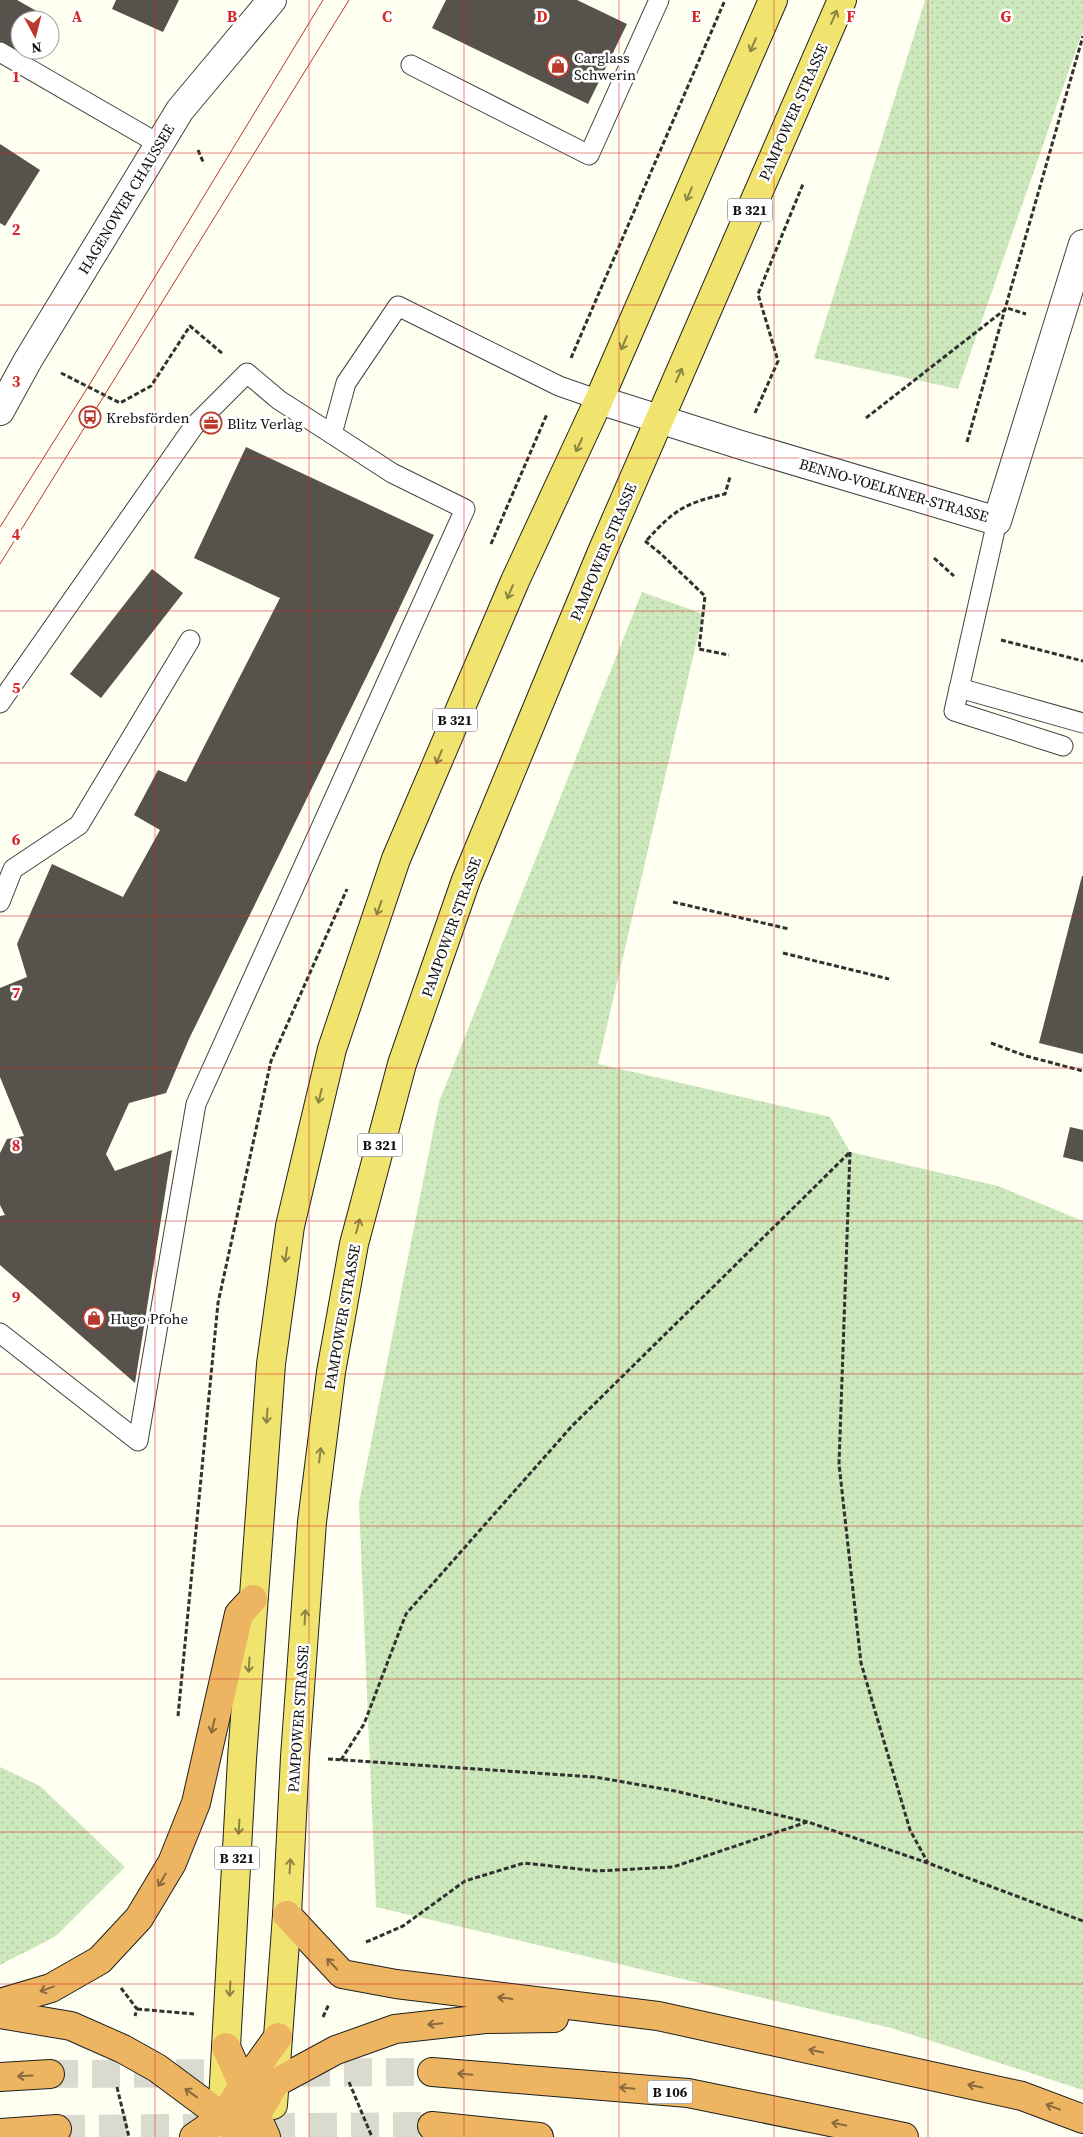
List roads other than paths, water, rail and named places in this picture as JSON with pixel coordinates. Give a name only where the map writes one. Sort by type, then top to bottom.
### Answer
[{"type":"highway","points":[[0,2003],[51,1988],[100,1960],[139,1918],[172,1863],[196,1803],[239,1614],[253,1599]]},
{"type":"highway","points":[[287,1915],[342,1974],[396,1984],[658,2016],[1022,2096],[1083,2119]]},
{"type":"highway","points":[[0,2014],[72,2026],[157,2068],[246,2131]]},
{"type":"highway","points":[[275,2083],[336,2050],[395,2029],[485,2019],[658,2016]]},
{"type":"highway","name":"B 321","points":[[246,2131],[243,2086],[278,2037]]},
{"type":"highway","points":[[226,2047],[243,2086]]},
{"type":"highway","name":"B 106","points":[[432,2072],[688,2094],[904,2137]]},
{"type":"highway","points":[[0,2077],[50,2074]]},
{"type":"highway","name":"B 321","points":[[246,2131],[275,2083]]},
{"type":"highway","points":[[432,2126],[539,2137]]},
{"type":"highway","points":[[0,2132],[57,2129]]},
{"type":"highway","name":"B 321","points":[[194,2137],[246,2131]]},
{"type":"main road","name":"B 321","points":[[246,2131],[226,2047],[253,1599],[272,1364],[290,1226],[332,1048],[396,859],[515,581],[599,400],[773,0]]},
{"type":"main road","name":"PAMPOWER STRASSE","points":[[287,1915],[294,1757],[312,1522],[331,1372],[354,1244],[402,1064],[466,880],[613,526],[842,0]]},
{"type":"main road","name":"B 321","points":[[275,2083],[287,1915]]},
{"type":"street","name":"HAGENOWER CHAUSSEE","points":[[0,411],[28,360],[180,110],[272,0]]},
{"type":"street","name":"BENNO-VOELKNER-STRASSE","points":[[599,400],[741,445],[997,521],[1083,244]]},
{"type":"lane","points":[[411,65],[589,155],[659,0]]},
{"type":"lane","points":[[0,52],[159,144]]},
{"type":"lane","points":[[332,434],[346,383],[398,306],[559,386],[599,400]]},
{"type":"lane","points":[[0,703],[194,426],[247,373],[279,400],[392,473],[465,509],[196,1104],[138,1441],[0,1333]]},
{"type":"lane","points":[[997,521],[970,632],[954,711],[1063,746]]},
{"type":"lane","points":[[0,902],[13,869],[79,825],[190,640]]},
{"type":"lane","points":[[959,688],[1083,723]]},
{"type":"tunnel","points":[[50,2074],[432,2072]]},
{"type":"tunnel","points":[[57,2129],[432,2126]]},
{"type":"tram line","points":[[0,527],[88,387],[323,0]]},
{"type":"tram line","points":[[0,564],[349,0]]},
{"type":"place","name":"Carglass Schwerin","points":[[558,66]]},
{"type":"place","name":"Krebsförden","points":[[90,417]]},
{"type":"place","name":"Blitz Verlag","points":[[211,423]]},
{"type":"place","name":"Hugo Pfohe","points":[[94,1318]]}]
